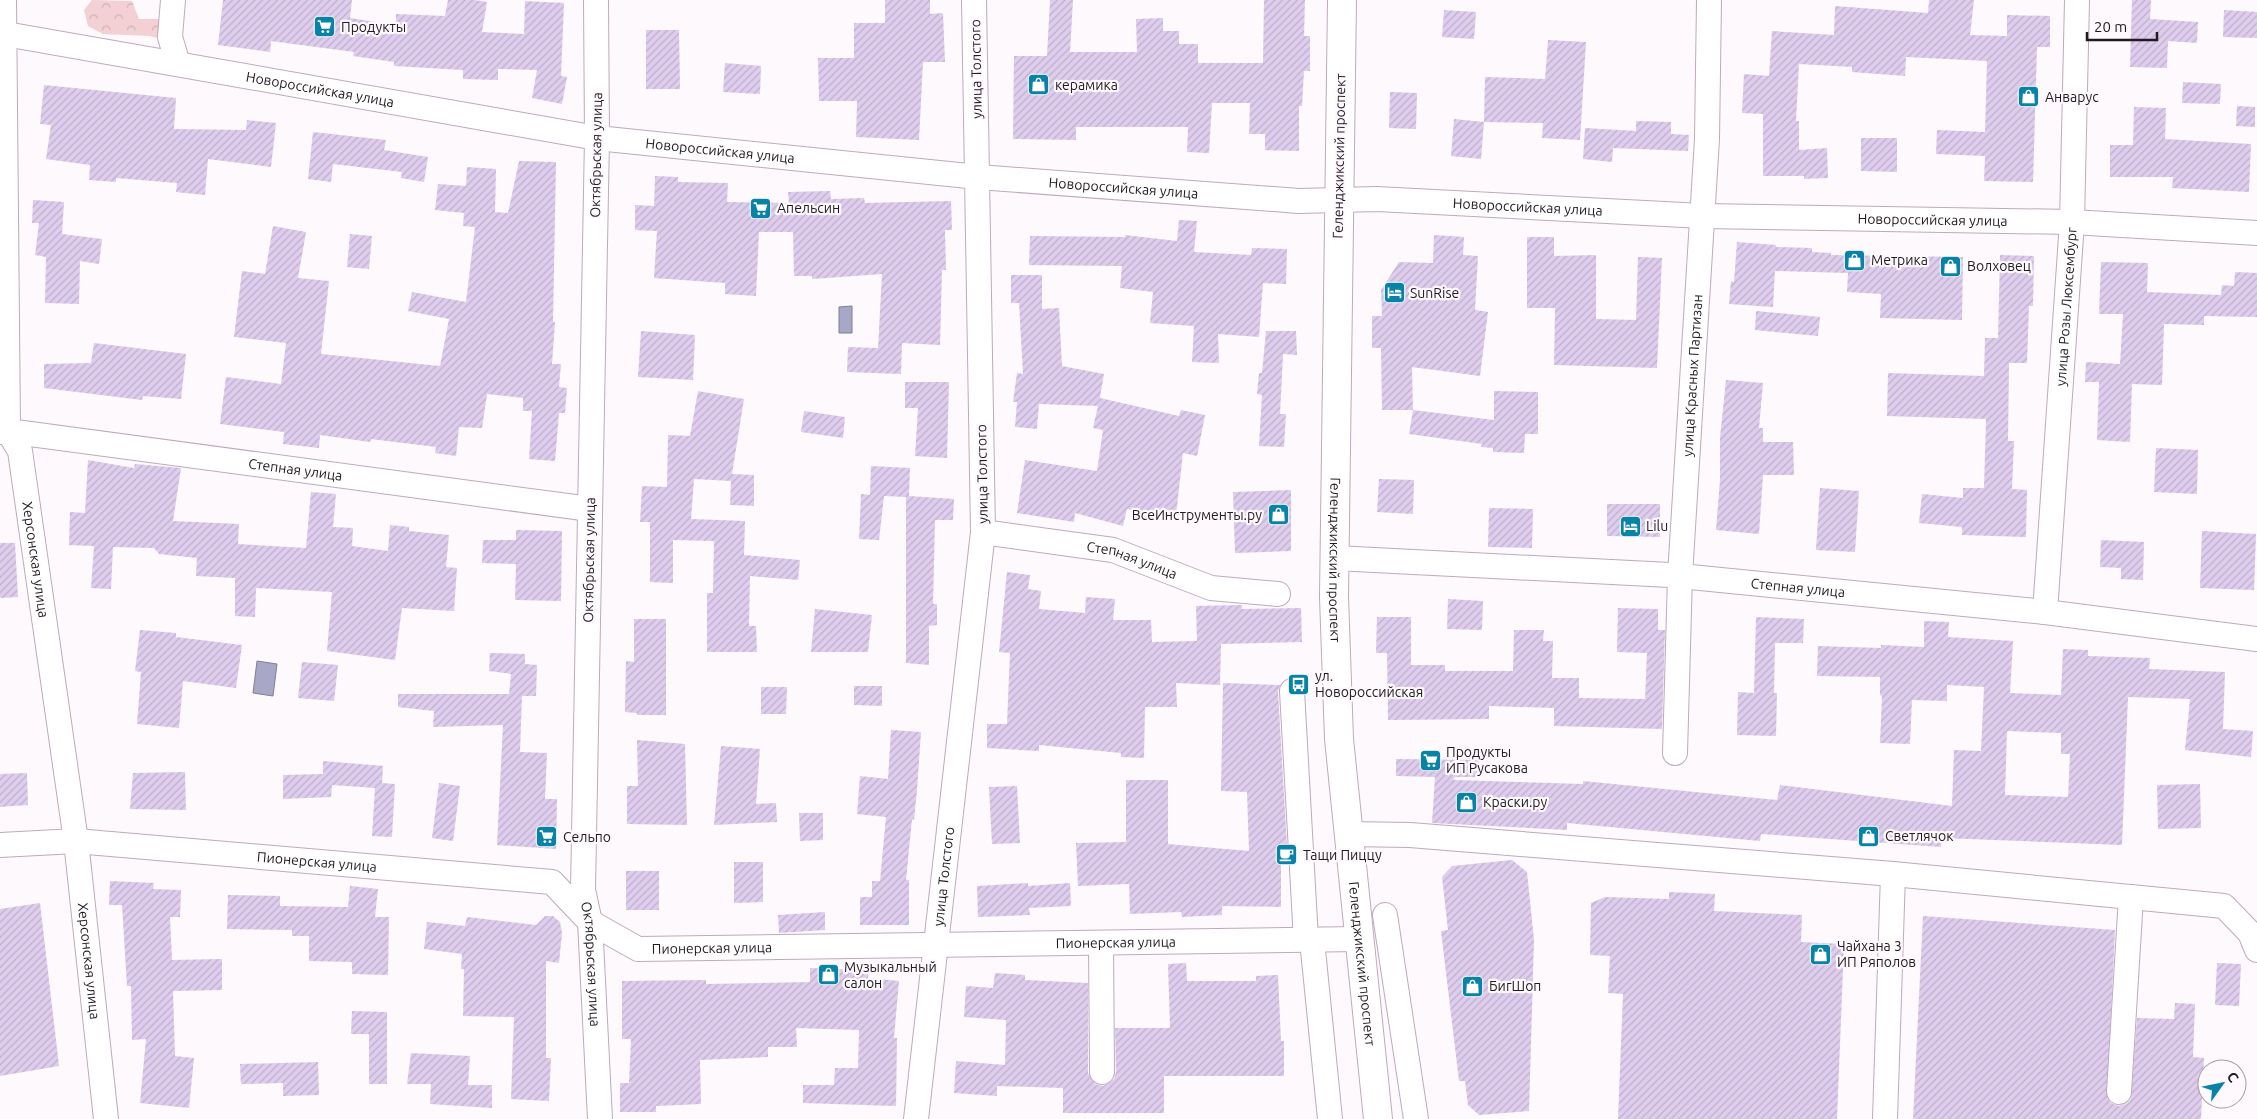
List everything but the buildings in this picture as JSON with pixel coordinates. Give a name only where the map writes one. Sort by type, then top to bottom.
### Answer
[{"type":"main road","name":"Геленджикский проспект","points":[[1342,0],[1334,597],[1339,739],[1378,1119]]},
{"type":"street","name":"Херсонская улица","points":[[4,0],[2,33],[4,432],[20,451],[76,841],[106,1119]]},
{"type":"street","points":[[173,0],[170,37],[178,64]]},
{"type":"street","name":"Октябрьская улица","points":[[596,0],[597,138],[583,890],[590,922],[600,1119]]},
{"type":"street","name":"улица Толстого","points":[[916,1119],[983,532],[974,0]]},
{"type":"street","name":"улица Красных Партизан","points":[[1675,753],[1680,576],[1707,139],[1709,0]]},
{"type":"street","name":"улица Розы Люксембург","points":[[2045,612],[2072,222],[2077,0]]},
{"type":"street","name":"Новороссийская улица","points":[[2,33],[597,138],[978,177],[1299,201],[1377,199],[1703,216],[2072,222],[2257,233]]},
{"type":"street","name":"Степная улица","points":[[4,432],[590,509]]},
{"type":"street","name":"Степная улица","points":[[983,532],[1112,550],[1211,588],[1278,594]]},
{"type":"street","name":"Степная улица","points":[[1335,558],[1680,576],[2045,612],[2257,638]]},
{"type":"street","points":[[1292,691],[1309,940],[1330,1119]]},
{"type":"street","points":[[1348,834],[1410,835],[1893,874],[2224,906],[2250,933],[2257,950]]},
{"type":"street","name":"Пионерская улица","points":[[0,846],[76,841],[552,882],[590,922],[638,949],[1359,939]]},
{"type":"street","points":[[1885,1119],[1893,874]]},
{"type":"street","points":[[2119,1092],[2132,897]]},
{"type":"street","points":[[1385,915],[1416,1119]]},
{"type":"street","points":[[1101,943],[1102,1072]]},
{"type":"green space","points":[[92,0],[132,1],[139,19],[164,19],[171,42],[150,36],[103,34],[88,26],[84,10]]},
{"type":"water","points":[[852,306],[852,333],[839,333],[839,307]]},
{"type":"water","points":[[257,661],[277,664],[273,696],[253,693]]},
{"type":"place","name":"Продукты","points":[[325,27]]},
{"type":"place","name":"керамика","points":[[1039,85]]},
{"type":"place","name":"Анварус","points":[[2029,97]]},
{"type":"place","name":"Апельсин","points":[[761,208]]},
{"type":"place","name":"Метрика","points":[[1855,260]]},
{"type":"place","name":"Волховец","points":[[1951,266]]},
{"type":"place","name":"SunRise","points":[[1394,293]]},
{"type":"place","name":"ВсеИнструменты.ру","points":[[1278,515]]},
{"type":"place","name":"Lilu","points":[[1630,526]]},
{"type":"place","name":"ул. Новороссийская","points":[[1299,684]]},
{"type":"place","name":"Продукты ИП Русакова","points":[[1430,760]]},
{"type":"place","name":"Краски.ру","points":[[1467,802]]},
{"type":"place","name":"Светлячок","points":[[1869,836]]},
{"type":"place","name":"Сельпо","points":[[547,837]]},
{"type":"place","name":"Тащи Пиццу","points":[[1287,855]]},
{"type":"place","name":"Чайхана 3 ИП Ряполов","points":[[1821,954]]},
{"type":"place","name":"Музыкальный салон","points":[[828,975]]},
{"type":"place","name":"БигШоп","points":[[1473,986]]}]
